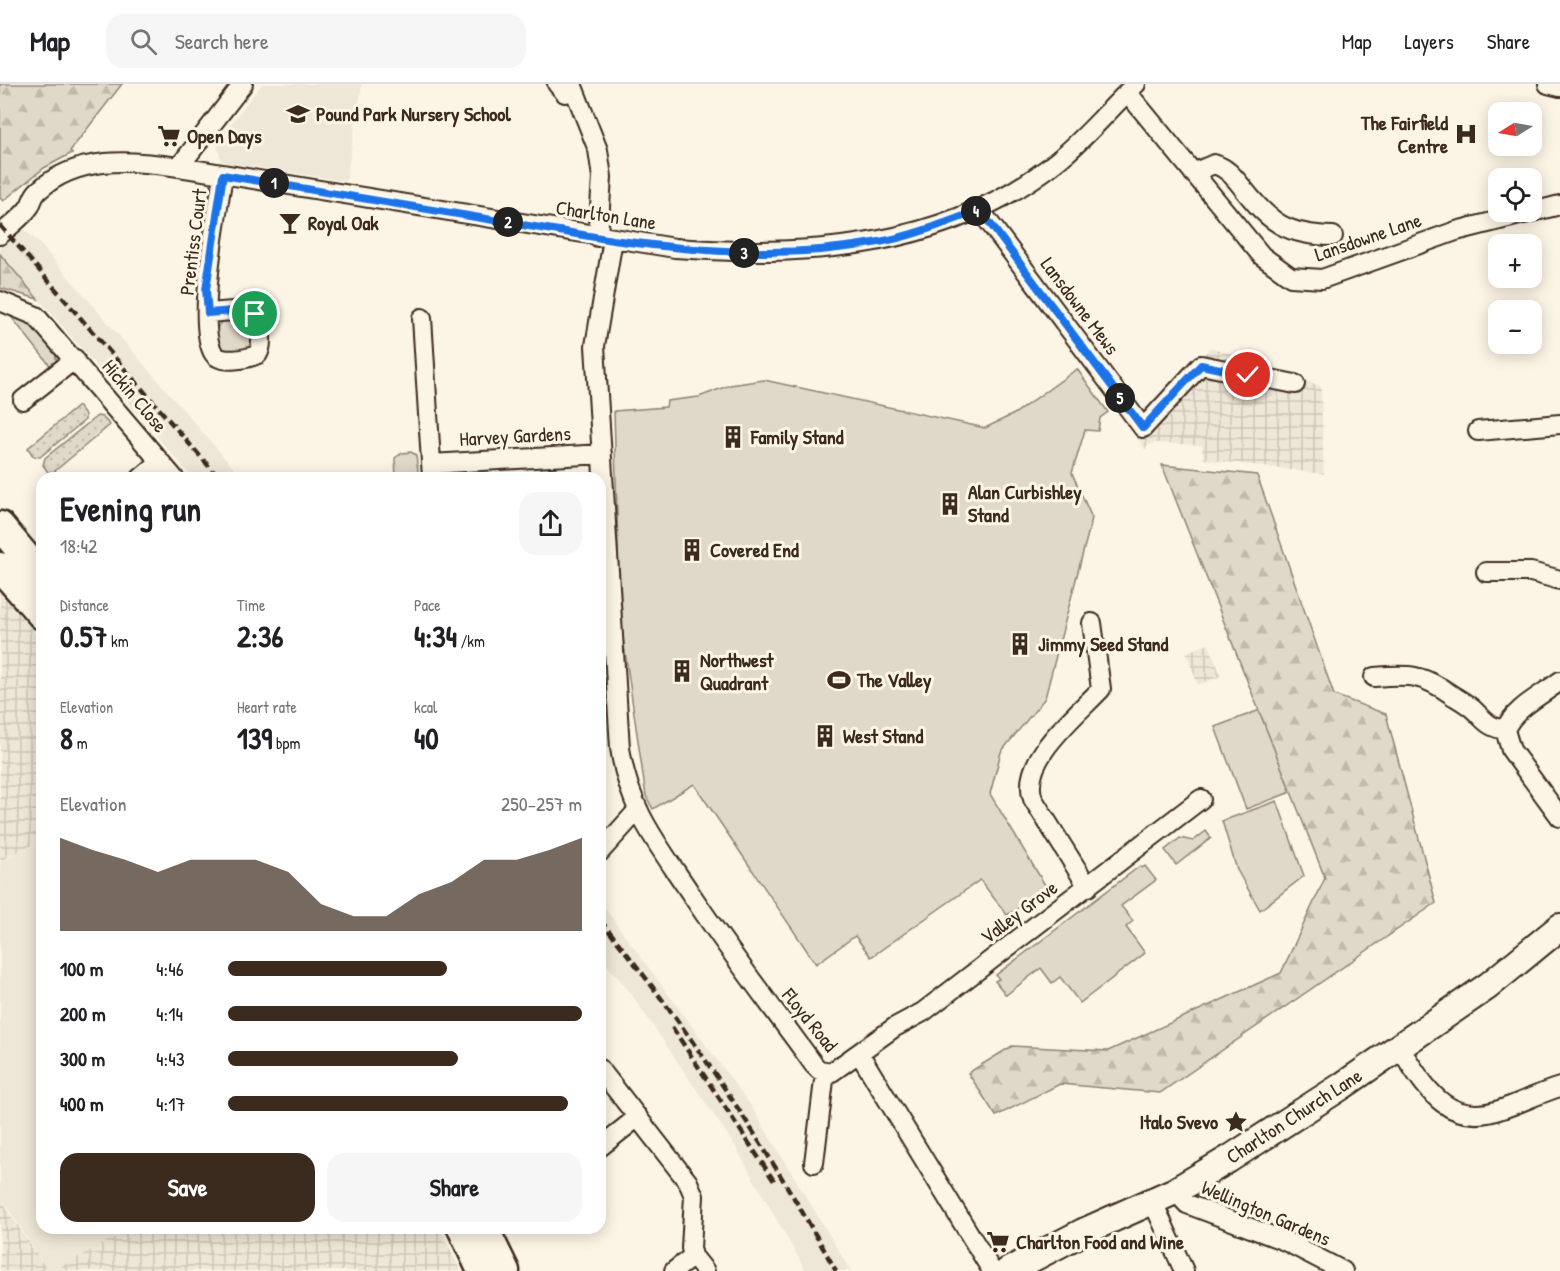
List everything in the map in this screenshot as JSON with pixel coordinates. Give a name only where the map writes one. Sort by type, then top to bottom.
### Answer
[{"type":"main road","points":[[0,526],[36,569]]},
{"type":"main road","points":[[0,567],[36,608]]},
{"type":"main road","points":[[465,1234],[482,1271]]},
{"type":"main road","points":[[487,1234],[505,1271]]},
{"type":"street","points":[[179,167],[243,84]]},
{"type":"street","points":[[557,84],[565,93],[573,87],[598,150],[602,177],[606,238],[595,346],[602,472]]},
{"type":"street","points":[[1548,84],[1560,87]]},
{"type":"street","name":"Charlton Lane","points":[[0,221],[23,198],[33,196],[54,179],[81,167],[111,161],[179,167],[675,248],[739,253],[818,250],[880,242],[934,227],[980,210],[1026,184],[1058,160],[1131,88]]},
{"type":"street","name":"Lansdowne Lane","points":[[1131,88],[1193,173],[1262,256],[1291,277],[1306,280],[1322,279],[1456,231],[1560,205]]},
{"type":"street","points":[[1193,173],[1214,164],[1225,167],[1267,218],[1297,233],[1333,236]]},
{"type":"street","name":"Prentiss Court","points":[[208,313],[206,290],[223,175]]},
{"type":"street","name":"Charlton Lane","points":[[0,236],[28,208],[33,196]]},
{"type":"street","name":"Lansdowne Mews","points":[[980,210],[1143,428],[1201,365],[1295,384]]},
{"type":"street","name":"Hickin Close","points":[[0,301],[36,316],[75,359],[169,472]]},
{"type":"street","name":"Harvey Gardens","points":[[422,318],[431,471],[602,454]]},
{"type":"street","name":"Hickin Close","points":[[23,400],[75,359]]},
{"type":"street","points":[[1478,432],[1560,424]]},
{"type":"street","name":"Hickin Close","points":[[148,472],[160,462]]},
{"type":"street","points":[[1486,572],[1531,572],[1560,580]]},
{"type":"street","points":[[1088,887],[1033,799],[1029,787],[1031,773],[1039,757],[1101,689],[1092,623]]},
{"type":"street","points":[[606,628],[609,707],[637,811],[606,845]]},
{"type":"street","points":[[1374,677],[1404,674],[1420,676],[1433,681],[1474,710],[1489,727],[1505,730]]},
{"type":"street","points":[[1560,681],[1508,721],[1505,730],[1511,750],[1560,817]]},
{"type":"street","name":"Valley Grove","points":[[859,1053],[895,1027],[923,1012],[1201,800]]},
{"type":"street","name":"Floyd Road","points":[[637,811],[755,987],[814,1065],[825,1072],[838,1069],[859,1053],[992,1271]]},
{"type":"street","name":"Charlton Church Lane","points":[[1008,1271],[1083,1232],[1164,1196],[1342,1086],[1488,986],[1560,927]]},
{"type":"street","points":[[1399,1047],[1434,1096],[1448,1107],[1463,1114],[1480,1115],[1497,1111],[1560,1087]]},
{"type":"street","points":[[814,1163],[825,1072]]},
{"type":"street","points":[[606,1077],[688,1182],[693,1196],[693,1256],[705,1271]]},
{"type":"street","points":[[606,1142],[638,1117]]},
{"type":"street","points":[[1164,1196],[1184,1271]]},
{"type":"street","name":"Wellington Gardens","points":[[1164,1196],[1285,1241],[1343,1271]]},
{"type":"street","points":[[674,1271],[693,1256]]},
{"type":"shaded area","name":"Pound Park Nursery School","points":[[262,84],[362,84],[346,181],[222,162],[216,143]]},
{"type":"shaded area","points":[[20,226],[39,243],[237,472],[188,472],[0,254],[0,243]]},
{"type":"shaded area","points":[[1211,347],[1321,386],[1324,474],[1203,459],[1202,445],[1157,443],[1150,444],[1145,449],[1132,431]]},
{"type":"shaded area","points":[[0,592],[36,634],[36,843],[0,861]]},
{"type":"shaded area","points":[[1209,644],[1221,676],[1198,685],[1186,652]]},
{"type":"shaded area","points":[[36,843],[36,1234],[123,1234],[53,1271],[48,1271],[0,1196],[0,862]]},
{"type":"shaded area","points":[[606,910],[751,1106],[851,1271],[806,1271],[735,1146],[630,992],[606,964]]},
{"type":"shaded area","points":[[0,1195],[8,1211],[48,1271],[0,1271]]},
{"type":"shaded area","points":[[121,1234],[442,1234],[461,1271],[53,1271]]},
{"type":"green space","points":[[0,84],[122,84],[70,151],[72,153],[44,168],[3,201],[0,198]]},
{"type":"green space","points":[[0,254],[38,299],[0,288]]},
{"type":"green space","points":[[9,314],[33,325],[56,351],[56,361],[52,368]]},
{"type":"green space","points":[[235,316],[248,322],[254,335],[248,348],[235,354],[222,348],[216,335],[222,322]]},
{"type":"green space","name":"The Valley","points":[[1077,369],[1108,412],[1100,418],[1098,431],[1085,430],[1072,473],[1092,518],[1045,698],[1001,752],[990,794],[1048,890],[1007,915],[980,880],[871,957],[855,936],[816,964],[694,784],[653,809],[646,796],[620,617],[614,411],[666,407],[667,401],[699,397],[730,385],[764,380],[985,428],[1014,414]]},
{"type":"green space","points":[[78,406],[85,415],[85,420],[40,457],[33,456],[28,448]]},
{"type":"green space","points":[[97,416],[102,417],[110,425],[54,472],[48,472],[43,465],[45,458]]},
{"type":"green space","points":[[411,452],[416,455],[418,472],[396,472],[395,458],[402,453]]},
{"type":"green space","points":[[1162,465],[1257,475],[1334,695],[1386,714],[1436,903],[1160,1093],[1060,1084],[996,1116],[968,1073],[1012,1046],[1108,1051],[1281,973],[1325,878]]},
{"type":"green space","points":[[1260,710],[1291,792],[1246,809],[1215,727]]},
{"type":"green space","points":[[1277,801],[1304,876],[1260,910],[1237,870],[1222,821]]},
{"type":"green space","points":[[1206,831],[1211,838],[1176,865],[1165,850],[1180,838],[1193,841]]},
{"type":"green space","points":[[1140,866],[1142,868],[1145,866],[1156,880],[1121,906],[1133,921],[1126,927],[1145,953],[1080,1003],[1060,977],[1052,983],[1041,968],[1006,995],[995,981],[999,979],[996,975]]},
{"type":"railway","points":[[0,225],[214,472]]},
{"type":"railway","points":[[606,928],[665,1004],[726,1090],[783,1179],[836,1271]]},
{"type":"railway","points":[[672,1027],[776,1184]]},
{"type":"place","name":"Pound Park Nursery School","points":[[298,114]]},
{"type":"place","name":"The Fairfield Centre","points":[[1466,134]]},
{"type":"place","name":"Open Days","points":[[169,136]]},
{"type":"place","name":"Royal Oak","points":[[290,223]]},
{"type":"place","name":"Family Stand","points":[[733,437]]},
{"type":"place","name":"Alan Curbishley Stand","points":[[950,504]]},
{"type":"place","name":"Covered End","points":[[692,550]]},
{"type":"place","name":"Jimmy Seed Stand","points":[[1020,644]]},
{"type":"place","name":"Northwest Quadrant","points":[[682,671]]},
{"type":"place","name":"The Valley","points":[[839,680]]},
{"type":"place","name":"West Stand","points":[[825,736]]},
{"type":"place","name":"Italo Svevo","points":[[1236,1122]]},
{"type":"place","name":"Charlton Food and Wine","points":[[998,1242]]},
{"type":"route","points":[[255,314],[246,310],[208,313],[206,290],[223,175],[368,197],[414,207],[613,240],[739,253],[818,250],[880,242],[934,227],[980,210],[1143,428],[1201,365],[1248,375]]}]
